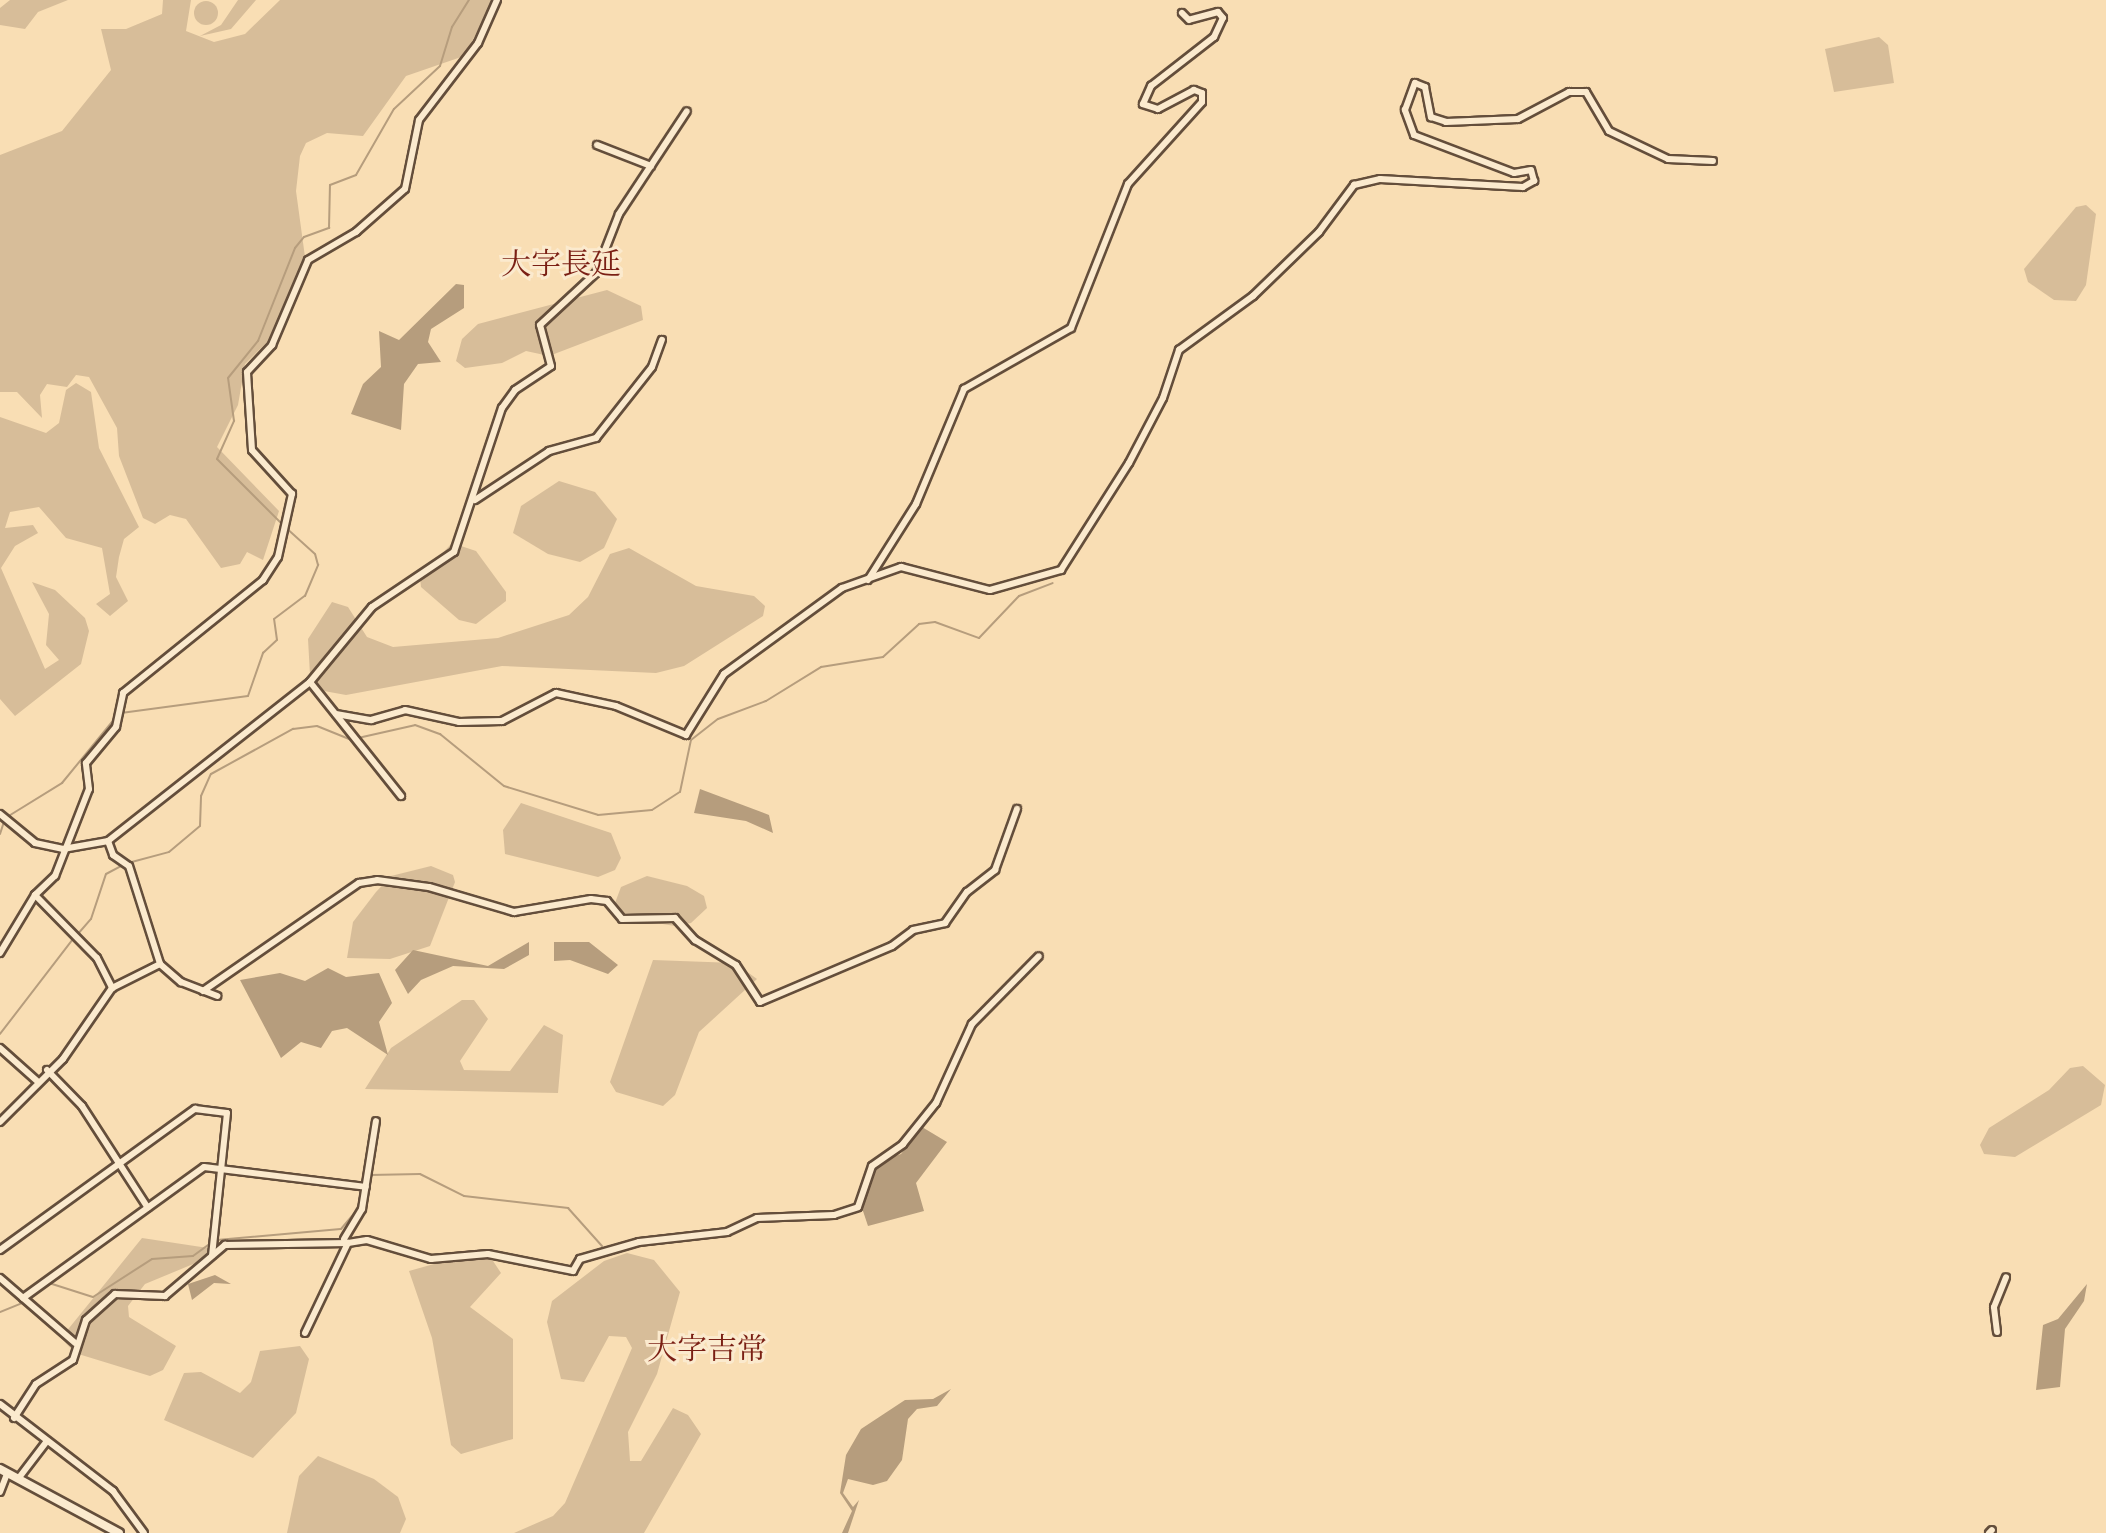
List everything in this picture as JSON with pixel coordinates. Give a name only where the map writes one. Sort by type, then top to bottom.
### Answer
[{"type":"street","points":[[0,953],[35,895],[55,876],[63,849],[89,789],[86,763],[118,719],[123,693],[263,580],[278,557],[292,494],[252,450],[247,372],[272,345],[308,260],[356,232],[405,189],[419,120],[478,43],[497,0]]},
{"type":"street","points":[[868,580],[916,505],[964,389],[1071,328],[1128,184],[1202,102],[1202,93],[1194,90],[1153,110],[1143,104],[1151,86],[1214,37],[1223,18],[1218,12],[1189,20],[1182,13]]},
{"type":"street","points":[[336,714],[371,720],[405,710],[459,722],[502,721],[556,693],[616,706],[686,734],[738,662],[842,588],[909,567],[990,590],[1061,570],[1129,463],[1163,398],[1179,349],[1253,296],[1319,232],[1354,185],[1380,179],[1523,187],[1534,181],[1531,170],[1514,173],[1414,135],[1405,110],[1415,83],[1425,87],[1431,117],[1446,122],[1518,120],[1569,92],[1586,92],[1609,131],[1668,159],[1713,162]]},
{"type":"street","points":[[0,814],[36,843],[63,849],[108,841],[310,682],[372,607],[454,552],[474,501],[506,401],[551,366],[540,325],[596,273],[619,214],[687,111]]},
{"type":"street","points":[[597,145],[651,166]]},
{"type":"street","points":[[474,501],[549,451],[589,444],[652,367],[662,340]]},
{"type":"street","points":[[310,682],[401,796]]},
{"type":"street","points":[[203,991],[359,883],[377,880],[429,887],[514,912],[592,899],[607,901],[622,919],[676,918],[695,940],[736,965],[760,1002],[892,946],[913,930],[945,923],[967,892],[995,870],[1017,809]]},
{"type":"street","points":[[108,841],[113,855],[129,866],[160,964],[203,991],[217,996]]},
{"type":"street","points":[[35,895],[97,958],[112,988]]},
{"type":"street","points":[[14,1418],[37,1384],[73,1360],[75,1343],[98,1305],[115,1294],[165,1296],[225,1245],[367,1240],[430,1259],[488,1254],[573,1271],[580,1259],[639,1242],[727,1232],[757,1218],[834,1215],[858,1207],[872,1166],[903,1144],[936,1103],[972,1024],[1039,956]]},
{"type":"street","points":[[0,1122],[47,1070],[63,1059],[112,988],[160,964]]},
{"type":"street","points":[[0,1048],[37,1081]]},
{"type":"street","points":[[47,1070],[82,1106],[117,1166],[148,1208]]},
{"type":"street","points":[[0,1250],[195,1109],[227,1113],[212,1255]]},
{"type":"street","points":[[305,1333],[362,1209],[376,1121]]},
{"type":"street","points":[[23,1298],[204,1167],[366,1187]]},
{"type":"street","points":[[1997,1332],[1994,1307],[2006,1277]]},
{"type":"street","points":[[0,1278],[75,1343]]},
{"type":"street","points":[[0,1404],[14,1418],[113,1492],[144,1533]]},
{"type":"street","points":[[18,1479],[47,1441]]},
{"type":"street","points":[[0,1492],[4,1471],[119,1533]]},
{"type":"shaded area","points":[[10,0],[68,0],[38,12],[25,29],[0,25],[0,8]]},
{"type":"shaded area","points":[[163,0],[191,0],[186,31],[214,42],[245,34],[280,0],[494,0],[464,56],[406,76],[363,136],[327,133],[306,143],[300,156],[296,191],[305,257],[269,340],[245,364],[238,405],[217,447],[279,511],[263,560],[247,552],[240,564],[221,568],[186,519],[170,515],[155,524],[143,518],[119,456],[117,428],[89,377],[76,375],[67,387],[47,384],[40,395],[42,418],[17,392],[0,392],[0,155],[62,131],[111,70],[101,29],[126,29],[162,14]]},
{"type":"shaded area","points":[[238,0],[256,0],[231,29],[200,36],[221,25]]},
{"type":"shaded area","points":[[206,1],[217,8],[218,13],[211,24],[206,25],[195,18],[194,13],[201,2]]},
{"type":"shaded area","points":[[1879,37],[1888,45],[1894,83],[1834,92],[1825,49]]},
{"type":"shaded area","points":[[2086,205],[2096,214],[2086,285],[2076,301],[2054,300],[2028,282],[2024,269],[2076,207]]},
{"type":"shaded area","points":[[456,284],[464,285],[464,308],[431,329],[428,342],[441,362],[418,364],[404,384],[401,430],[351,414],[363,384],[381,367],[379,331],[399,340]]},
{"type":"shaded area","points":[[607,290],[641,306],[643,320],[549,356],[526,351],[502,363],[465,368],[456,361],[462,339],[478,324]]},
{"type":"shaded area","points":[[76,383],[91,392],[99,448],[139,527],[124,539],[116,577],[128,601],[110,616],[96,604],[110,594],[102,548],[66,538],[39,507],[10,512],[5,528],[33,525],[38,533],[15,546],[1,568],[45,669],[59,660],[46,645],[49,614],[32,582],[55,590],[85,618],[89,631],[81,664],[15,716],[0,699],[0,417],[46,433],[59,423],[66,390]]},
{"type":"shaded area","points":[[559,481],[595,492],[617,519],[604,548],[580,562],[548,554],[513,533],[521,506]]},
{"type":"shaded area","points":[[452,543],[476,551],[506,592],[506,601],[476,624],[459,620],[421,587],[420,577]]},
{"type":"shaded area","points":[[629,548],[696,586],[754,596],[765,606],[763,616],[684,666],[656,673],[502,666],[346,695],[324,691],[310,675],[308,639],[332,602],[348,607],[367,637],[393,647],[498,638],[569,615],[588,597],[610,554]]},
{"type":"shaded area","points":[[700,789],[769,815],[773,833],[746,821],[694,813]]},
{"type":"shaded area","points":[[521,803],[611,833],[621,858],[615,870],[598,877],[505,854],[503,830]]},
{"type":"shaded area","points":[[431,866],[453,875],[455,882],[430,946],[390,959],[347,958],[353,922],[376,892],[391,876]]},
{"type":"shaded area","points":[[647,876],[687,886],[704,896],[707,908],[691,923],[675,926],[620,917],[615,903],[621,887]]},
{"type":"shaded area","points":[[529,942],[529,955],[504,969],[453,966],[421,980],[408,994],[395,970],[413,950],[488,966]]},
{"type":"shaded area","points":[[554,942],[589,942],[618,965],[608,974],[570,960],[554,961]]},
{"type":"shaded area","points":[[653,960],[735,963],[757,979],[699,1032],[675,1095],[663,1106],[616,1092],[610,1082]]},
{"type":"shaded area","points":[[328,968],[346,977],[379,973],[392,1003],[379,1022],[388,1055],[347,1028],[332,1031],[321,1048],[301,1042],[281,1058],[240,980],[280,973],[305,981]]},
{"type":"shaded area","points":[[462,1000],[474,1000],[488,1019],[460,1061],[464,1070],[510,1071],[544,1025],[563,1035],[558,1093],[365,1089],[391,1048]]},
{"type":"shaded area","points":[[2083,1066],[2105,1085],[2101,1105],[2015,1157],[1984,1154],[1980,1145],[1989,1128],[2049,1090],[2070,1068]]},
{"type":"shaded area","points":[[922,1127],[947,1142],[916,1183],[924,1211],[868,1226],[862,1208],[877,1162],[901,1154]]},
{"type":"shaded area","points":[[142,1238],[208,1248],[215,1255],[145,1284],[128,1306],[129,1317],[176,1346],[163,1370],[150,1376],[75,1353],[61,1338]]},
{"type":"shaded area","points":[[473,1253],[493,1261],[501,1273],[470,1307],[513,1339],[513,1439],[461,1454],[451,1445],[432,1338],[409,1271]]},
{"type":"shaded area","points":[[627,1253],[654,1260],[680,1292],[657,1374],[628,1432],[630,1461],[641,1461],[673,1408],[688,1415],[701,1434],[644,1533],[514,1533],[553,1516],[565,1503],[632,1348],[626,1337],[609,1336],[584,1382],[561,1379],[547,1322],[552,1301],[604,1261]]},
{"type":"shaded area","points":[[215,1275],[231,1284],[214,1283],[192,1300],[188,1284]]},
{"type":"shaded area","points":[[2087,1284],[2084,1301],[2065,1329],[2060,1387],[2036,1390],[2043,1325],[2058,1319]]},
{"type":"shaded area","points":[[300,1346],[309,1359],[296,1413],[253,1458],[164,1420],[184,1373],[201,1372],[240,1393],[251,1382],[260,1351]]},
{"type":"shaded area","points":[[951,1389],[937,1406],[917,1409],[908,1419],[902,1460],[887,1481],[873,1485],[848,1479],[843,1493],[853,1507],[859,1500],[848,1533],[842,1533],[852,1511],[840,1493],[846,1455],[861,1429],[905,1400],[933,1399]]},
{"type":"shaded area","points":[[318,1456],[374,1479],[398,1497],[406,1519],[400,1533],[287,1533],[299,1476]]},
{"type":"waterway","points":[[283,525],[217,459],[234,421],[228,378],[258,341],[295,248],[304,237],[329,228],[330,185],[356,175],[394,109],[440,66],[452,27],[469,0]]},
{"type":"waterway","points":[[121,713],[248,696],[263,653],[277,640],[274,619],[305,596],[318,565],[315,554],[287,529]]},
{"type":"waterway","points":[[358,738],[415,725],[440,734],[504,786],[598,815],[652,810],[680,792],[691,740],[718,719],[766,701],[821,667],[883,657],[919,624],[935,622],[979,638],[1019,596],[1053,583]]},
{"type":"waterway","points":[[7,817],[62,783],[116,717]]},
{"type":"waterway","points":[[128,863],[169,852],[200,826],[201,796],[211,774],[293,729],[317,726],[352,740]]},
{"type":"waterway","points":[[0,834],[4,822]]},
{"type":"waterway","points":[[77,935],[91,919],[106,874],[123,865]]},
{"type":"waterway","points":[[0,1034],[73,939]]},
{"type":"waterway","points":[[370,1175],[420,1174],[464,1196],[568,1208],[602,1246]]},
{"type":"waterway","points":[[217,1240],[341,1229],[360,1206]]},
{"type":"waterway","points":[[49,1283],[93,1297],[152,1259],[193,1256],[212,1242]]},
{"type":"waterway","points":[[29,1298],[44,1286]]},
{"type":"waterway","points":[[0,1312],[25,1302]]},
{"type":"district","name":"大字長延","points":[[561,265]]},
{"type":"district","name":"大字吉常","points":[[707,1350]]}]
